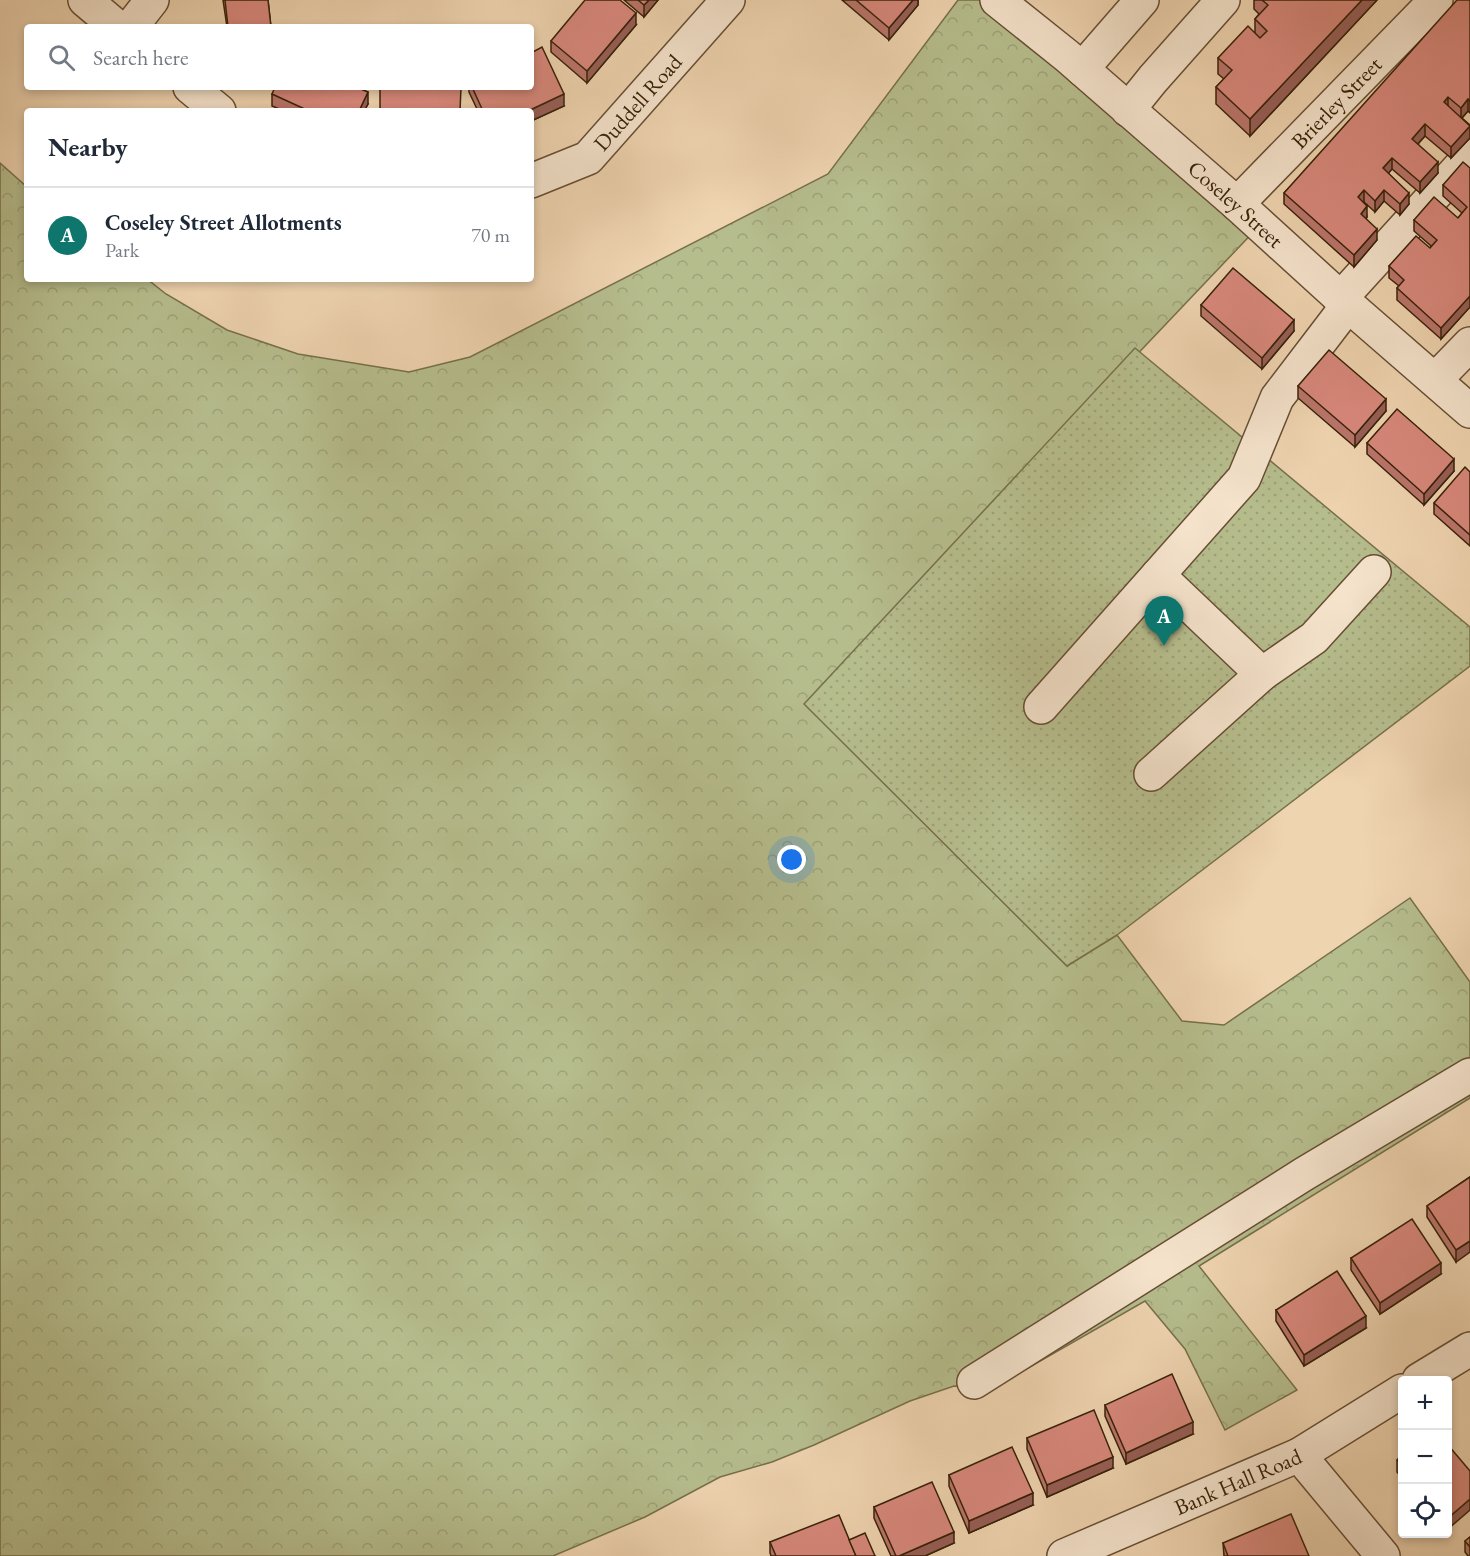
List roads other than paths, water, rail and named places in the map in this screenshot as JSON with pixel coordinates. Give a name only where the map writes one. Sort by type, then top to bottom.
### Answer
[{"type":"street","points":[[85,0],[113,24]]},
{"type":"street","points":[[133,24],[152,0]]},
{"type":"street","name":"Duddell Road","points":[[534,180],[588,158],[728,0]]},
{"type":"street","name":"Coseley Street","points":[[997,0],[1082,69],[1470,411]]},
{"type":"street","points":[[1082,69],[1142,0]]},
{"type":"street","points":[[1128,110],[1223,0]]},
{"type":"street","name":"Brierley Street","points":[[1237,204],[1436,0]]},
{"type":"street","points":[[194,90],[215,108]]},
{"type":"street","points":[[1041,707],[1244,478],[1277,398],[1344,302],[1470,156]]},
{"type":"street","points":[[1435,380],[1470,344]]},
{"type":"street","points":[[1151,774],[1262,674],[1314,638],[1374,572]]},
{"type":"street","points":[[1158,575],[1262,674]]},
{"type":"street","points":[[974,1382],[1304,1174],[1470,1075]]},
{"type":"street","points":[[1426,1376],[1470,1349]]},
{"type":"street","name":"Bank Hall Road","points":[[1064,1556],[1299,1455],[1398,1393]]},
{"type":"street","points":[[1299,1455],[1383,1556]]},
{"type":"place","name":"Coseley Street Allotments","points":[[1164,646]]}]
